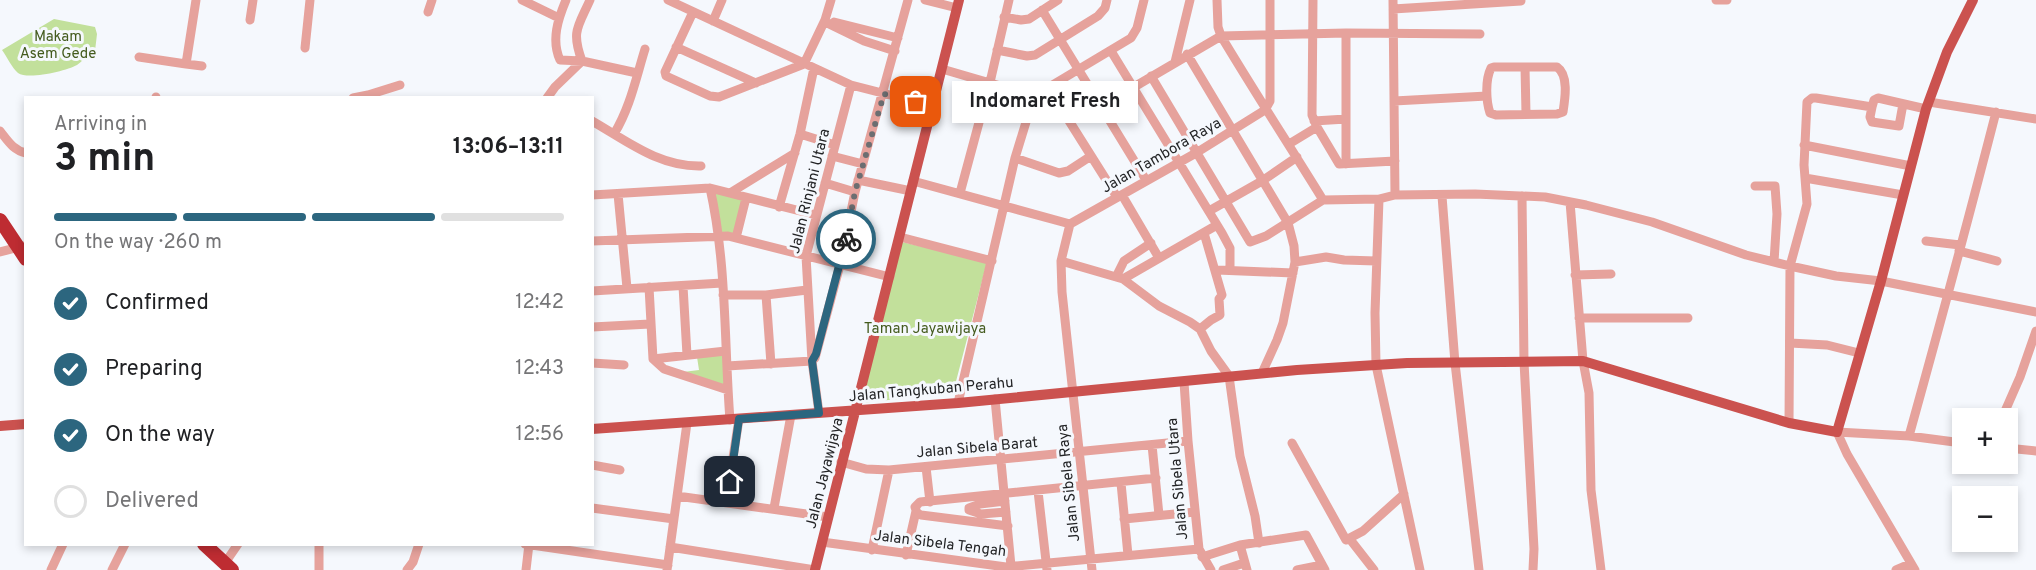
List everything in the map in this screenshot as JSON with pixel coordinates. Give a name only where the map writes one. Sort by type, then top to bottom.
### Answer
[{"type":"highway","points":[[0,220],[23,251]]},
{"type":"highway","points":[[206,546],[228,566]]},
{"type":"main road","points":[[1837,432],[1928,106],[1947,52],[1973,0]]},
{"type":"main road","name":"Jalan Jayawijaya","points":[[815,570],[958,4]]},
{"type":"main road","name":"Jalan Tangkuban Perahu","points":[[594,429],[958,403],[1184,382],[1232,375],[1376,365],[1583,362],[1790,423],[1837,432]]},
{"type":"main road","points":[[0,426],[24,424]]},
{"type":"street","points":[[186,64],[196,0]]},
{"type":"street","points":[[250,20],[254,0]]},
{"type":"street","points":[[305,48],[310,0]]},
{"type":"street","points":[[428,12],[432,0]]},
{"type":"street","points":[[522,0],[559,18]]},
{"type":"street","points":[[566,0],[559,18],[556,37],[558,57],[563,62],[582,61],[638,74]]},
{"type":"street","points":[[582,61],[575,38],[590,0]]},
{"type":"street","points":[[668,0],[851,85],[933,106]]},
{"type":"street","points":[[712,21],[722,0]]},
{"type":"street","points":[[693,12],[665,72],[667,78],[713,97],[722,96],[804,64],[825,21],[831,0]]},
{"type":"street","points":[[727,366],[812,361],[816,354],[840,265],[858,180],[884,94],[908,0]]},
{"type":"street","points":[[925,0],[958,4]]},
{"type":"street","points":[[960,193],[1009,0]]},
{"type":"street","points":[[1004,17],[1027,20],[1058,0]]},
{"type":"street","points":[[997,50],[1030,57],[1098,16],[1105,8],[1107,0]]},
{"type":"street","points":[[958,403],[1015,158],[1034,96],[1077,69],[1112,51],[1135,34],[1144,0]]},
{"type":"street","points":[[1175,62],[1190,0]]},
{"type":"street","points":[[1217,0],[1218,27],[1221,36],[1323,200]]},
{"type":"street","points":[[1265,110],[1270,101],[1268,35],[1270,0]]},
{"type":"street","points":[[1313,0],[1315,124],[1337,162],[1347,164],[1395,161]]},
{"type":"street","points":[[1716,0],[1727,0]]},
{"type":"street","points":[[1395,195],[1393,5],[1521,1]]},
{"type":"street","points":[[1042,10],[1146,180]]},
{"type":"street","points":[[825,21],[898,38]]},
{"type":"street","points":[[825,21],[864,41],[895,51]]},
{"type":"street","points":[[1134,87],[1221,36],[1312,33],[1480,34]]},
{"type":"street","points":[[1346,33],[1347,164]]},
{"type":"street","points":[[676,47],[756,83]]},
{"type":"street","points":[[614,134],[622,121],[645,49]]},
{"type":"street","points":[[1112,51],[1228,244],[1230,270]]},
{"type":"street","points":[[1188,54],[1288,223],[1294,246],[1295,262],[1283,323],[1261,373]]},
{"type":"street","points":[[139,57],[202,66]]},
{"type":"street","points":[[552,96],[582,61]]},
{"type":"street","points":[[1525,67],[1526,114]]},
{"type":"street","points":[[1525,67],[1561,69],[1565,77],[1563,112],[1496,115],[1490,113],[1487,96],[1488,76],[1491,68],[1525,67]]},
{"type":"street","points":[[779,207],[800,134],[814,68]]},
{"type":"street","points":[[942,69],[1034,96]]},
{"type":"street","points":[[1151,76],[1250,242],[1266,236],[1323,200],[1379,199],[1395,195],[1521,196],[1570,202],[1652,222],[1746,255],[1790,266],[1836,276],[1881,281],[2036,312]]},
{"type":"street","points":[[360,96],[400,85]]},
{"type":"street","name":"Jalan Rinjani Utara","points":[[819,413],[812,361],[806,256],[851,85]]},
{"type":"street","points":[[1394,100],[1487,96]]},
{"type":"street","points":[[1094,98],[1066,116],[1159,258]]},
{"type":"street","points":[[1790,423],[1790,266],[1807,204],[1804,145],[1809,99],[1816,98],[1872,107]]},
{"type":"street","points":[[1904,104],[1900,123],[1896,126],[1872,122],[1870,117],[1875,98],[1904,104],[1996,112],[2036,119]]},
{"type":"street","name":"Jalan Tambora Raya","points":[[1070,225],[1196,153],[1265,110]]},
{"type":"street","points":[[1909,436],[1949,296],[1959,248],[1996,112]]},
{"type":"street","points":[[1289,144],[1315,124],[1346,119]]},
{"type":"street","points":[[594,122],[655,158],[677,164],[700,166]]},
{"type":"street","points":[[0,131],[10,145],[24,152]]},
{"type":"street","points":[[800,134],[835,144]]},
{"type":"street","points":[[1804,145],[1911,166]]},
{"type":"street","points":[[730,193],[795,153]]},
{"type":"street","points":[[832,156],[863,164]]},
{"type":"street","points":[[1015,158],[1059,173],[1068,171],[1091,156]]},
{"type":"street","points":[[1209,211],[1262,181],[1297,157]]},
{"type":"street","points":[[1805,178],[1903,195]]},
{"type":"street","points":[[858,180],[960,193],[1070,225]]},
{"type":"street","points":[[825,183],[855,192]]},
{"type":"street","points":[[1755,186],[1775,186],[1777,214],[1774,262]]},
{"type":"street","points":[[710,188],[722,283],[728,390],[734,419],[726,502]]},
{"type":"street","points":[[594,195],[710,188],[816,215]]},
{"type":"street","points":[[618,194],[627,288]]},
{"type":"street","points":[[1442,196],[1455,363],[1479,570]]},
{"type":"street","points":[[1521,196],[1524,362],[1534,549],[1533,570]]},
{"type":"street","points":[[736,238],[746,198]]},
{"type":"street","points":[[1379,199],[1376,261],[1376,365],[1420,570]]},
{"type":"street","points":[[1570,202],[1583,362],[1589,393],[1592,490],[1601,570]]},
{"type":"street","name":"Jalan Sibela Raya","points":[[1070,225],[1061,261],[1062,292],[1092,570]]},
{"type":"street","points":[[1119,278],[1217,225]]},
{"type":"street","points":[[1200,329],[1220,315],[1219,299],[1222,295],[1204,233]]},
{"type":"street","points":[[594,241],[717,236],[736,238],[890,277]]},
{"type":"street","points":[[900,237],[992,261]]},
{"type":"street","points":[[1926,241],[1959,248],[1997,261]]},
{"type":"street","points":[[1119,278],[1124,261],[1151,243]]},
{"type":"street","points":[[0,252],[23,251]]},
{"type":"street","points":[[1295,262],[1326,257],[1376,261]]},
{"type":"street","points":[[1061,261],[1119,278],[1159,306],[1200,329],[1211,351],[1232,375],[1240,456],[1255,516],[1259,543]]},
{"type":"street","points":[[1217,270],[1293,273]]},
{"type":"street","points":[[1575,275],[1611,274]]},
{"type":"street","points":[[594,291],[722,283]]},
{"type":"street","points":[[649,286],[653,359],[664,369],[728,390]]},
{"type":"street","points":[[683,286],[687,355]]},
{"type":"street","points":[[723,295],[766,295],[807,290]]},
{"type":"street","points":[[766,295],[771,364]]},
{"type":"street","points":[[1579,318],[1688,318]]},
{"type":"street","points":[[594,327],[650,324]]},
{"type":"street","points":[[2006,408],[2036,331]]},
{"type":"street","points":[[1790,344],[1827,345],[1859,353]]},
{"type":"street","points":[[653,359],[726,351]]},
{"type":"street","points":[[594,363],[624,365]]},
{"type":"street","name":"Jalan Sibela Utara","points":[[1184,382],[1195,512],[1201,553],[1211,570]]},
{"type":"street","points":[[995,399],[1008,526],[1007,568]]},
{"type":"street","points":[[774,508],[791,415]]},
{"type":"street","points":[[534,546],[667,568],[687,423]]},
{"type":"street","points":[[1896,570],[1912,567],[1847,454],[1837,432],[1909,436],[1952,442]]},
{"type":"street","name":"Jalan Sibela Barat","points":[[841,462],[866,469],[889,470],[1188,441]]},
{"type":"street","points":[[1292,443],[1346,540],[1363,531],[1404,494]]},
{"type":"street","points":[[1152,445],[1160,515]]},
{"type":"street","points":[[2018,449],[2036,451]]},
{"type":"street","points":[[594,465],[620,470]]},
{"type":"street","points":[[926,467],[930,502]]},
{"type":"street","points":[[872,550],[889,470]]},
{"type":"street","points":[[906,555],[917,504],[1004,497],[1156,478]]},
{"type":"street","points":[[1121,483],[1128,555]]},
{"type":"street","points":[[1038,491],[1045,567]]},
{"type":"street","points":[[677,496],[828,517]]},
{"type":"street","points":[[1004,497],[969,508],[969,510],[981,514],[1006,512]]},
{"type":"street","points":[[594,508],[674,519]]},
{"type":"street","points":[[915,511],[921,514],[1008,526]]},
{"type":"street","points":[[1124,519],[1195,512]]},
{"type":"street","name":"Jalan Sibela Tengah","points":[[822,542],[1007,568],[1045,567],[1128,555],[1201,553],[1306,535],[1323,568]]},
{"type":"street","points":[[1349,538],[1374,570]]},
{"type":"street","points":[[1223,570],[1246,566],[1240,545]]},
{"type":"street","points":[[51,570],[62,546]]},
{"type":"street","points":[[112,570],[124,546]]},
{"type":"street","points":[[228,566],[237,546]]},
{"type":"street","points":[[319,546],[319,570]]},
{"type":"street","points":[[408,570],[418,546]]},
{"type":"street","points":[[526,570],[528,546]]},
{"type":"street","points":[[670,547],[815,570]]},
{"type":"street","points":[[935,570],[937,558]]},
{"type":"street","points":[[1297,570],[1323,568]]},
{"type":"green space","name":"Makam Asem Gede","points":[[54,19],[95,27],[97,34],[95,51],[77,65],[65,70],[30,76],[18,73],[2,50]]},
{"type":"green space","points":[[712,191],[743,200],[734,236],[718,234]]},
{"type":"green space","name":"Taman Jayawijaya","points":[[902,242],[987,262],[953,393],[861,403]]},
{"type":"green space","points":[[724,354],[725,387],[683,372],[699,370],[697,357]]},
{"type":"way so far","points":[[846,239],[855,192],[884,94],[916,102]]},
{"type":"place","name":"Indomaret Fresh","points":[[916,102]]},
{"type":"route","points":[[730,482],[739,419],[819,413],[812,361],[816,354],[846,239]]}]
